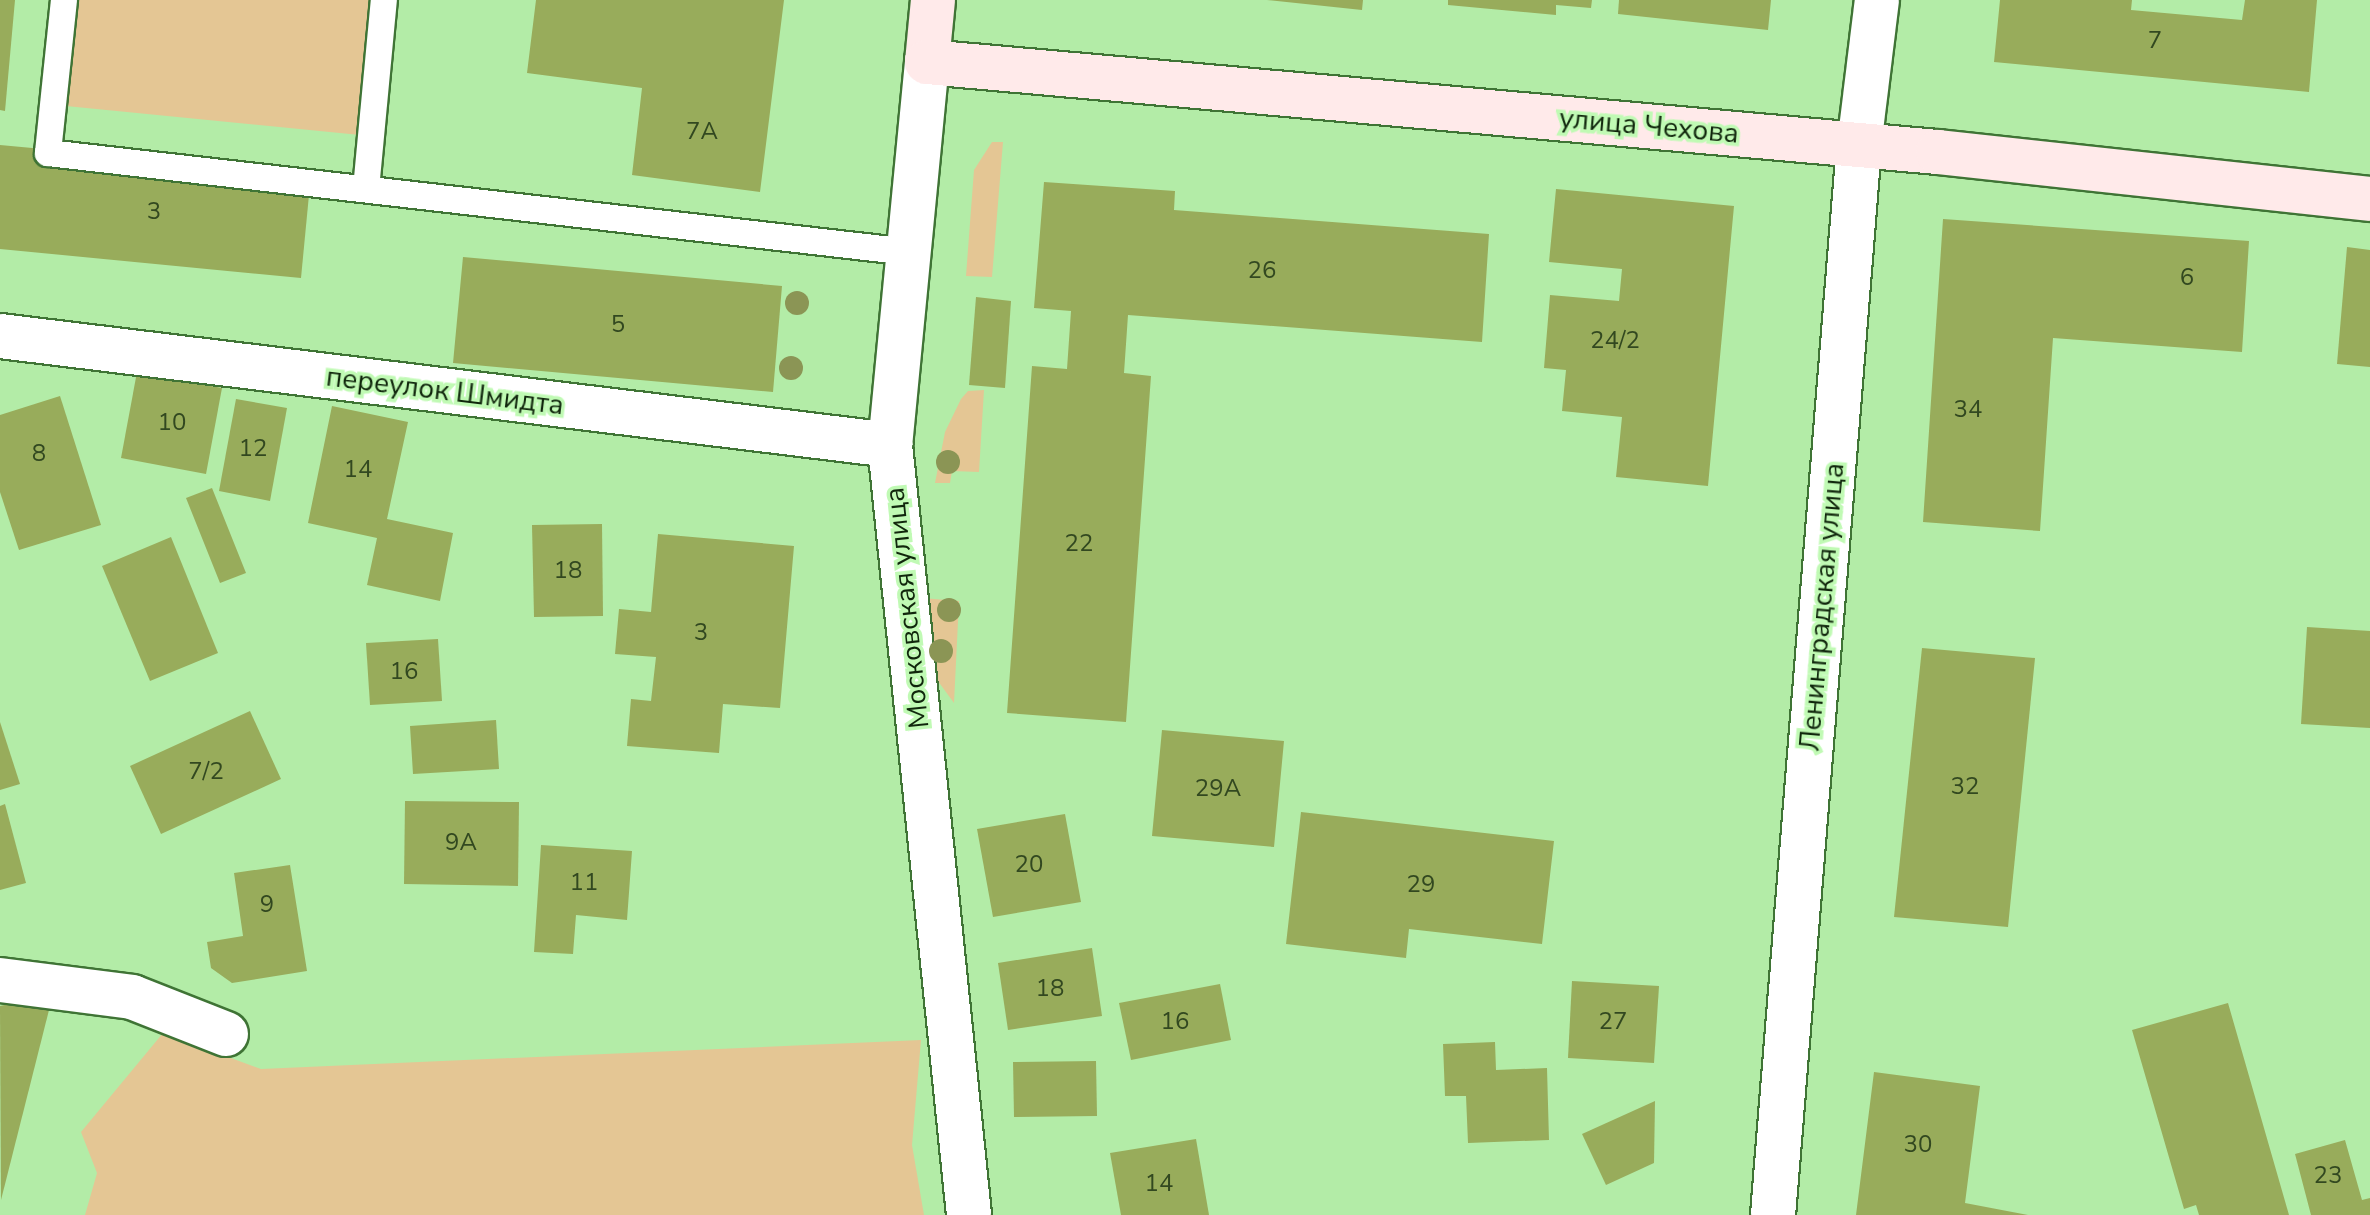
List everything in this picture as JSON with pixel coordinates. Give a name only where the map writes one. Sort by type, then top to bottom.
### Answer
[{"type":"main road","name":"Московская улица","points":[[927,62],[933,0]]},
{"type":"main road","name":"улица Чехова","points":[[927,62],[1859,146],[2370,199]]},
{"type":"street","name":"Ленинградская улица","points":[[1773,1215],[1859,146],[1877,0]]},
{"type":"street","name":"Московская улица","points":[[927,62],[890,445],[969,1215]]},
{"type":"street","name":"переулок Шмидта","points":[[0,336],[890,445]]},
{"type":"street","points":[[0,980],[132,997],[226,1034]]},
{"type":"lane","points":[[64,0],[48,153],[909,252]]},
{"type":"lane","points":[[366,189],[384,0]]},
{"type":"shaded area","points":[[77,0],[372,0],[360,135],[66,106]]},
{"type":"shaded area","points":[[992,142],[1003,142],[992,277],[966,276],[974,170]]},
{"type":"shaded area","points":[[984,390],[979,472],[952,471],[950,483],[935,483],[945,432],[961,399],[968,391]]},
{"type":"shaded area","points":[[922,598],[959,601],[954,703],[932,673]]},
{"type":"shaded area","points":[[163,1033],[261,1069],[921,1040],[912,1145],[924,1215],[85,1215],[97,1173],[81,1132]]},
{"type":"building","points":[[0,0],[15,0],[5,111],[0,110]]},
{"type":"building","points":[[536,0],[784,0],[760,192],[632,175],[642,88],[527,73]]},
{"type":"building","points":[[1267,0],[1363,0],[1362,10]]},
{"type":"building","points":[[1448,0],[1592,0],[1591,8],[1556,5],[1556,15],[1448,5]]},
{"type":"building","points":[[1619,0],[1771,0],[1768,30],[1618,14]]},
{"type":"building","points":[[2000,0],[2132,0],[2131,10],[2242,20],[2245,0],[2317,0],[2309,92],[1994,62]]},
{"type":"building","points":[[0,145],[311,174],[301,278],[0,249]]},
{"type":"building","points":[[1044,182],[1175,191],[1174,210],[1489,234],[1482,342],[1128,315],[1124,373],[1151,376],[1126,722],[1007,713],[1032,366],[1067,369],[1071,311],[1034,308]]},
{"type":"building","points":[[1556,189],[1734,206],[1708,486],[1616,477],[1622,417],[1562,411],[1566,370],[1544,368],[1550,295],[1619,301],[1622,269],[1549,262]]},
{"type":"building","points":[[1943,219],[2249,241],[2242,352],[2053,338],[2040,531],[1923,522]]},
{"type":"building","points":[[2347,247],[2370,250],[2370,367],[2337,364]]},
{"type":"building","points":[[463,257],[782,286],[773,392],[453,363]]},
{"type":"building","points":[[976,297],[1011,301],[1005,388],[969,385]]},
{"type":"building","points":[[137,372],[222,388],[206,474],[121,458]]},
{"type":"building","points":[[60,396],[101,525],[19,550],[0,492],[0,415]]},
{"type":"building","points":[[236,399],[287,408],[270,501],[219,491]]},
{"type":"building","points":[[332,406],[408,422],[387,519],[453,533],[440,601],[367,585],[377,538],[308,523]]},
{"type":"building","points":[[212,488],[246,573],[220,583],[186,498]]},
{"type":"building","points":[[602,524],[603,616],[534,617],[532,525]]},
{"type":"building","points":[[658,534],[794,546],[780,708],[723,704],[719,753],[627,746],[631,699],[651,701],[656,657],[615,654],[619,609],[651,612]]},
{"type":"building","points":[[171,537],[218,653],[150,681],[102,566]]},
{"type":"building","points":[[2307,627],[2370,631],[2370,728],[2301,724]]},
{"type":"building","points":[[438,639],[442,701],[370,705],[366,643]]},
{"type":"building","points":[[1922,648],[2035,658],[2008,927],[1894,917]]},
{"type":"building","points":[[250,711],[281,779],[161,834],[130,766]]},
{"type":"building","points":[[496,720],[499,769],[413,774],[410,726]]},
{"type":"building","points":[[0,722],[20,784],[0,790]]},
{"type":"building","points":[[1162,730],[1284,741],[1274,847],[1152,836]]},
{"type":"building","points":[[405,801],[519,802],[518,886],[404,884]]},
{"type":"building","points":[[5,804],[26,883],[0,890],[0,806]]},
{"type":"building","points":[[1301,812],[1554,841],[1542,944],[1409,929],[1406,958],[1286,944]]},
{"type":"building","points":[[1065,814],[1081,902],[993,917],[977,829]]},
{"type":"building","points":[[541,845],[632,851],[627,920],[576,915],[573,954],[534,952]]},
{"type":"building","points":[[290,865],[307,971],[232,983],[211,968],[207,942],[243,936],[234,873]]},
{"type":"building","points":[[1092,948],[1102,1016],[1008,1030],[998,963]]},
{"type":"building","points":[[1572,981],[1659,986],[1654,1063],[1568,1058]]},
{"type":"building","points":[[1220,984],[1231,1040],[1131,1060],[1119,1003]]},
{"type":"building","points":[[2228,1003],[2289,1215],[2199,1215],[2196,1205],[2184,1209],[2132,1030]]},
{"type":"building","points":[[9,1004],[49,1010],[1,1200],[0,1006]]},
{"type":"building","points":[[1495,1042],[1496,1070],[1547,1068],[1549,1140],[1468,1143],[1466,1096],[1445,1096],[1443,1044]]},
{"type":"building","points":[[1096,1061],[1097,1116],[1014,1117],[1013,1062]]},
{"type":"building","points":[[1874,1072],[1980,1086],[1965,1203],[2028,1215],[1856,1215]]},
{"type":"building","points":[[1655,1101],[1654,1163],[1606,1185],[1582,1134]]},
{"type":"building","points":[[1196,1139],[1209,1215],[1121,1215],[1110,1153]]},
{"type":"building","points":[[2345,1140],[2362,1200],[2370,1198],[2370,1215],[2311,1215],[2295,1154]]}]
